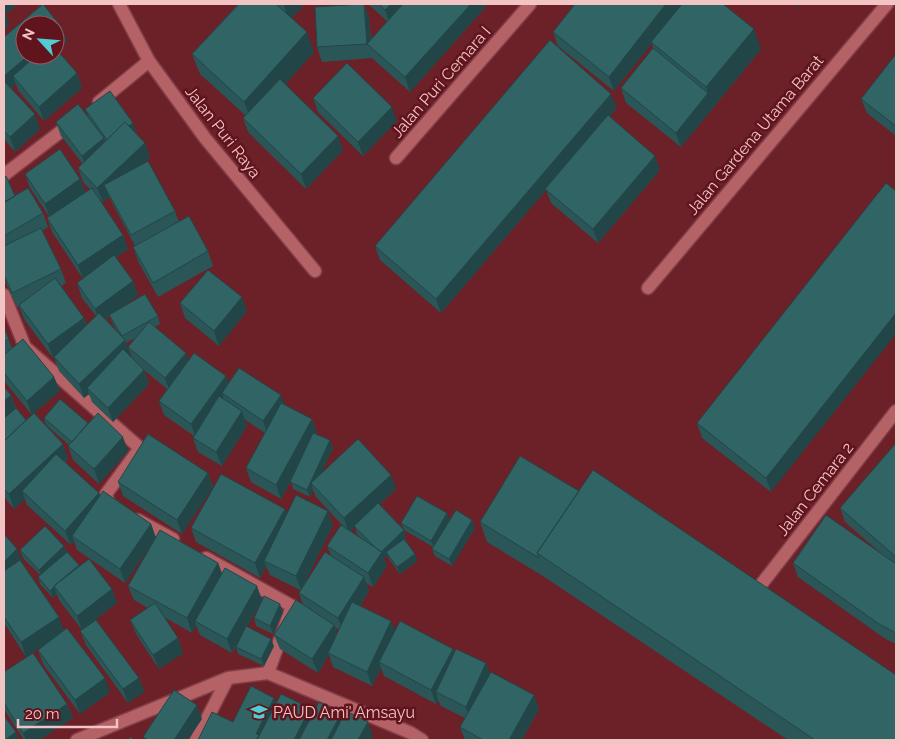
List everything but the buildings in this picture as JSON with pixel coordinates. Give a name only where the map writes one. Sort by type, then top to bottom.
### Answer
[{"type":"street","name":"Jalan Puri Raya","points":[[119,4],[149,61],[205,138],[315,271]]},
{"type":"street","name":"Jalan Puri Cemara I","points":[[396,158],[530,4]]},
{"type":"street","name":"Jalan Gardena Utama Barat","points":[[648,288],[887,4]]},
{"type":"street","points":[[4,174],[86,112],[149,61]]},
{"type":"street","points":[[4,295],[25,346],[140,448],[106,494],[109,504],[292,606],[268,673]]},
{"type":"street","name":"Jalan Cemara 2","points":[[760,586],[896,411]]},
{"type":"street","points":[[77,740],[228,678],[268,673],[413,738]]},
{"type":"street","points":[[196,740],[228,678]]},
{"type":"place","name":"PAUD Ami' Amsayu","points":[[259,712]]}]
